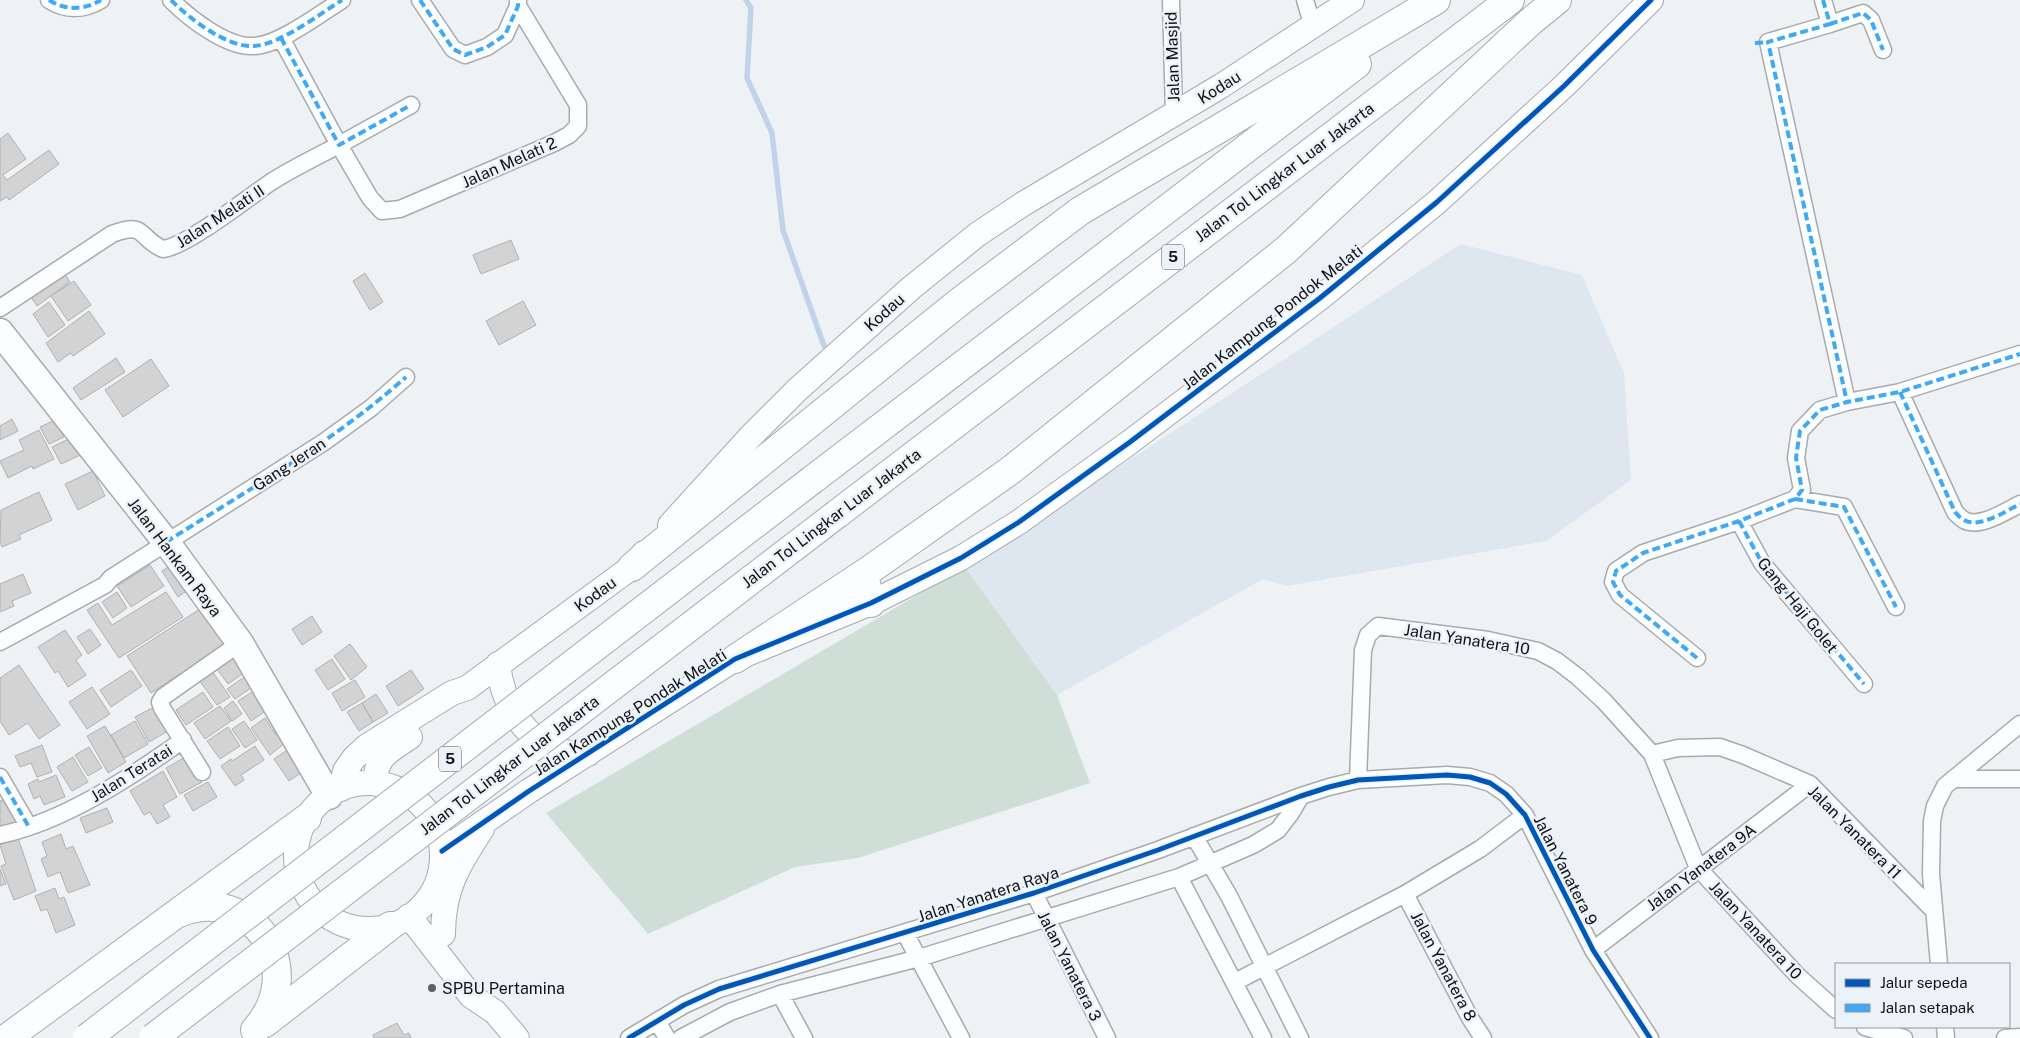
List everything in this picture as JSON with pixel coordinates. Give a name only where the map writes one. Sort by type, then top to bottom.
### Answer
[{"type":"highway","points":[[632,567],[958,303],[1080,211],[1436,0]]},
{"type":"highway","name":"5","points":[[87,1038],[812,480],[1441,0]]},
{"type":"highway","name":"Jalan Tol Lingkar Luar Jakarta","points":[[153,1038],[1510,0]]},
{"type":"highway","points":[[736,659],[868,571],[1010,470],[1286,250],[1530,22],[1557,0]]},
{"type":"highway","points":[[868,571],[865,580],[871,603]]},
{"type":"highway","points":[[7,1038],[307,818]]},
{"type":"highway","points":[[257,854],[275,848],[297,847]]},
{"type":"highway","points":[[173,916],[196,908],[220,908],[248,920],[261,932],[268,942],[277,964],[277,988],[270,1011],[250,1034]]},
{"type":"highway","points":[[250,1034],[407,916]]},
{"type":"main road","name":"Kodau","points":[[335,792],[345,771],[354,758],[367,746],[418,722],[446,704],[452,693],[467,688],[632,567],[750,437],[797,390],[911,288],[978,234],[1022,204],[1174,115],[1313,27],[1352,0]]},
{"type":"main road","name":"Jalan Kampung Pondok Melati","points":[[871,603],[961,558],[1019,522],[1130,442],[1320,298],[1437,202],[1564,86],[1650,0]]},
{"type":"main road","name":"Jalan Hankam Raya","points":[[0,332],[168,545],[240,644],[335,792]]},
{"type":"main road","name":"Jalan Kampung Pondak Melati","points":[[442,851],[528,791],[736,659],[871,603]]},
{"type":"main road","points":[[498,664],[506,702],[520,723],[529,732],[539,740],[562,752],[588,754]]},
{"type":"main road","name":"Kodau","points":[[376,784],[376,768],[380,759],[418,722]]},
{"type":"main road","points":[[356,784],[376,784],[397,788],[420,803],[436,825],[442,851],[437,881],[431,895],[407,916],[376,928],[350,926],[338,922],[317,907],[302,885],[296,860],[297,847],[307,818],[317,806],[335,792],[356,784]]},
{"type":"main road","points":[[443,934],[443,911],[455,872],[497,812]]},
{"type":"main road","points":[[407,916],[443,934],[484,986],[495,1012]]},
{"type":"main road","points":[[407,916],[471,996],[495,1012],[517,1038]]},
{"type":"street","points":[[49,0],[69,8],[89,7],[101,0]]},
{"type":"street","points":[[172,0],[182,11],[217,35],[235,44],[254,46],[281,38],[342,0]]},
{"type":"street","points":[[420,0],[453,49],[465,55],[487,47],[505,35],[518,3]]},
{"type":"street","name":"Jalan Masjid","points":[[1171,0],[1174,115]]},
{"type":"street","points":[[1305,0],[1313,27]]},
{"type":"street","points":[[1823,0],[1830,24]]},
{"type":"street","name":"Jalan Melati 2","points":[[339,145],[370,198],[382,211],[400,209],[569,135],[578,126],[578,105],[518,3]]},
{"type":"street","points":[[1847,402],[1762,43],[1863,13],[1871,20],[1883,50]]},
{"type":"street","points":[[281,38],[339,145]]},
{"type":"street","name":"Jalan Melati II","points":[[0,308],[112,234],[127,228],[136,229],[144,233],[158,247],[174,246],[228,213],[272,182],[411,104]]},
{"type":"street","points":[[1795,499],[1802,490],[1796,458],[1800,431],[1820,410],[1847,402],[1900,392],[2020,354]]},
{"type":"street","name":"Gang Jeran","points":[[0,642],[105,585],[111,578],[168,545],[324,442],[371,408],[406,377]]},
{"type":"street","points":[[1900,392],[1955,512],[1965,521],[1977,522],[1990,519],[2020,504]]},
{"type":"street","points":[[1697,658],[1620,595],[1613,582],[1616,571],[1643,553],[1739,521],[1795,499],[1844,506],[1896,607]]},
{"type":"street","name":"Gang Haji Golet","points":[[1739,521],[1762,563],[1864,684]]},
{"type":"street","name":"Jalan Yanatera 10","points":[[1358,780],[1363,650],[1368,635],[1378,626],[1488,640],[1538,651],[1557,661],[1578,677],[1604,701],[1652,754],[1698,868],[1798,976],[1835,1009]]},
{"type":"street","name":"Jalan Teratai","points":[[0,836],[29,828],[101,793],[183,740],[162,708],[161,700],[240,644]]},
{"type":"street","points":[[1939,963],[1931,874],[1932,821],[1936,806],[1945,786],[2020,724]]},
{"type":"street","points":[[183,740],[202,772]]},
{"type":"street","name":"Jalan Yanatera 11","points":[[1652,754],[1678,748],[1720,747],[1744,754],[1810,784],[1934,911]]},
{"type":"street","name":"Jalan Yanatera 9","points":[[1358,780],[1447,775],[1470,777],[1490,783],[1506,794],[1525,815],[1593,950],[1650,1038]]},
{"type":"street","points":[[0,777],[29,828]]},
{"type":"street","points":[[1953,779],[2020,779]]},
{"type":"street","name":"Jalan Yanatera Raya","points":[[629,1038],[684,1005],[719,989],[1034,893],[1158,850],[1301,796],[1358,780]]},
{"type":"street","name":"Jalan Yanatera 9A","points":[[1593,950],[1810,784]]},
{"type":"street","points":[[681,1038],[730,1012],[780,994],[919,958],[1179,877],[1253,844],[1278,830],[1301,796]]},
{"type":"street","points":[[1235,982],[1405,894],[1480,849],[1525,815]]},
{"type":"street","points":[[1194,836],[1265,966],[1300,1038]]},
{"type":"street","points":[[1179,877],[1263,1038]]},
{"type":"street","name":"Jalan Yanatera 3","points":[[1034,893],[1107,1038]]},
{"type":"street","name":"Jalan Yanatera 8","points":[[1405,894],[1470,1018],[1483,1038]]},
{"type":"street","points":[[905,933],[961,1038]]},
{"type":"street","points":[[780,994],[804,1038]]},
{"type":"street","points":[[658,1021],[667,1038]]},
{"type":"street","points":[[1869,1028],[1904,1038]]},
{"type":"street","points":[[2005,1038],[2020,1037]]},
{"type":"shaded area","points":[[1461,244],[1582,275],[1624,373],[1631,480],[1546,541],[1287,586],[1263,579],[1057,695],[965,567]]},
{"type":"shaded area","points":[[965,567],[1057,695],[1090,783],[858,858],[795,867],[648,934],[546,813]]},
{"type":"building","points":[[8,133],[26,159],[3,175],[7,180],[49,150],[59,164],[9,200],[7,197],[0,201],[0,139]]},
{"type":"building","points":[[511,240],[519,259],[481,274],[473,255]]},
{"type":"building","points":[[63,271],[70,282],[37,306],[29,294]]},
{"type":"building","points":[[365,273],[383,302],[370,310],[353,281]]},
{"type":"building","points":[[74,281],[91,305],[68,321],[51,296]]},
{"type":"building","points":[[523,301],[536,325],[499,345],[486,321]]},
{"type":"building","points":[[49,302],[65,325],[48,337],[33,314]]},
{"type":"building","points":[[89,311],[105,334],[73,356],[71,353],[58,362],[46,343]]},
{"type":"building","points":[[116,358],[125,372],[81,400],[73,388]]},
{"type":"building","points":[[151,359],[169,386],[123,417],[105,390]]},
{"type":"building","points":[[12,419],[18,431],[0,440],[0,426]]},
{"type":"building","points":[[55,420],[64,437],[49,444],[40,427]]},
{"type":"building","points":[[39,430],[54,459],[33,469],[32,466],[8,478],[0,461],[24,450],[19,440]]},
{"type":"building","points":[[79,434],[87,452],[61,464],[52,447]]},
{"type":"building","points":[[93,471],[105,496],[78,510],[65,484]]},
{"type":"building","points":[[39,492],[52,520],[19,535],[21,539],[2,547],[0,542],[1,510]]},
{"type":"building","points":[[179,560],[195,585],[178,597],[162,571]]},
{"type":"building","points":[[150,565],[164,586],[131,607],[117,586]]},
{"type":"building","points":[[23,574],[31,593],[12,601],[14,606],[0,612],[0,584]]},
{"type":"building","points":[[117,592],[127,608],[113,618],[102,602]]},
{"type":"building","points":[[166,592],[183,617],[119,658],[87,610],[98,603],[112,625]]},
{"type":"building","points":[[203,607],[227,643],[151,693],[127,656]]},
{"type":"building","points":[[312,616],[322,632],[302,645],[292,629]]},
{"type":"building","points":[[90,629],[101,645],[88,654],[77,637]]},
{"type":"building","points":[[65,630],[82,655],[76,660],[86,675],[68,687],[58,671],[55,673],[38,647]]},
{"type":"building","points":[[350,644],[367,667],[351,680],[334,656]]},
{"type":"building","points":[[235,657],[245,672],[228,684],[217,669]]},
{"type":"building","points":[[332,659],[345,679],[328,690],[315,670]]},
{"type":"building","points":[[19,665],[60,725],[39,739],[28,723],[9,735],[0,721],[0,678]]},
{"type":"building","points":[[131,670],[142,686],[111,707],[100,690]]},
{"type":"building","points":[[411,670],[424,689],[398,706],[386,686]]},
{"type":"building","points":[[212,671],[230,697],[217,705],[199,680]]},
{"type":"building","points":[[253,671],[260,682],[235,699],[227,689]]},
{"type":"building","points":[[355,680],[365,697],[342,711],[332,693]]},
{"type":"building","points":[[92,687],[110,714],[87,729],[69,702]]},
{"type":"building","points":[[260,687],[273,706],[251,721],[238,701]]},
{"type":"building","points":[[203,692],[213,707],[186,725],[176,710]]},
{"type":"building","points":[[376,694],[388,713],[373,722],[362,703]]},
{"type":"building","points":[[233,701],[242,714],[232,721],[224,708]]},
{"type":"building","points":[[362,703],[373,722],[359,731],[347,712]]},
{"type":"building","points":[[220,706],[231,721],[205,739],[194,723]]},
{"type":"building","points":[[154,707],[168,731],[149,742],[135,717]]},
{"type":"building","points":[[265,718],[276,735],[285,729],[291,738],[270,755],[251,728]]},
{"type":"building","points":[[135,721],[148,744],[124,758],[111,735]]},
{"type":"building","points":[[244,721],[257,740],[245,748],[232,729]]},
{"type":"building","points":[[105,726],[126,762],[108,773],[87,736]]},
{"type":"building","points":[[228,727],[240,746],[220,759],[207,741]]},
{"type":"building","points":[[42,745],[52,772],[37,777],[31,763],[20,767],[15,756]]},
{"type":"building","points":[[255,746],[264,760],[241,775],[244,780],[235,786],[221,766]]},
{"type":"building","points":[[89,747],[102,768],[88,776],[75,755]]},
{"type":"building","points":[[290,748],[305,770],[289,781],[274,759]]},
{"type":"building","points":[[187,756],[202,782],[180,794],[166,768]]},
{"type":"building","points":[[73,757],[88,782],[72,791],[57,767]]},
{"type":"building","points":[[163,771],[177,797],[163,805],[170,817],[157,824],[150,812],[144,815],[130,791]]},
{"type":"building","points":[[56,775],[65,797],[44,805],[40,796],[34,799],[28,784],[38,779],[39,782]]},
{"type":"building","points":[[208,782],[217,797],[193,811],[184,795]]},
{"type":"building","points":[[8,797],[18,823],[0,830],[0,801]]},
{"type":"building","points":[[107,808],[113,822],[86,833],[80,818]]},
{"type":"building","points":[[61,834],[66,849],[73,846],[90,885],[68,893],[60,872],[48,877],[41,859],[47,856],[42,842]]},
{"type":"building","points":[[18,838],[36,891],[14,900],[1,866],[6,864],[0,845]]},
{"type":"building","points":[[0,869],[6,884],[0,886]]},
{"type":"building","points":[[55,888],[59,899],[64,897],[75,925],[56,933],[47,909],[41,911],[35,896]]},
{"type":"building","points":[[397,1023],[404,1035],[409,1033],[411,1038],[374,1038],[373,1035]]},
{"type":"waterway","points":[[746,0],[751,8],[747,78],[772,133],[783,230],[824,346]]},
{"type":"marked path","points":[[49,0],[55,4],[75,8],[88,6],[101,0]]},
{"type":"marked path","points":[[171,0],[198,23],[221,37],[232,42],[254,46],[287,35],[342,0]]},
{"type":"marked path","points":[[420,0],[453,49],[465,55],[487,47],[505,35],[518,6],[518,0]]},
{"type":"marked path","points":[[1823,0],[1830,24],[1768,42],[1847,402]]},
{"type":"marked path","points":[[1830,24],[1863,13],[1871,20],[1883,50]]},
{"type":"marked path","points":[[281,38],[339,145],[411,105]]},
{"type":"marked path","points":[[1755,43],[1768,42]]},
{"type":"marked path","points":[[1697,658],[1620,595],[1613,582],[1616,571],[1643,553],[1739,521],[1795,499],[1802,490],[1796,458],[1800,431],[1820,410],[1847,402],[1900,392],[2020,354]]},
{"type":"marked path","points":[[166,542],[320,444],[378,401],[406,377]]},
{"type":"marked path","points":[[1900,392],[1955,512],[1960,517],[1970,522],[1985,521],[2020,504]]},
{"type":"marked path","points":[[1795,499],[1844,507],[1896,607]]},
{"type":"marked path","points":[[1739,521],[1762,563],[1864,684]]},
{"type":"marked path","points":[[0,777],[29,827]]},
{"type":"cycle path","points":[[442,851],[529,791],[735,659],[871,603],[961,558],[1019,522],[1130,442],[1320,298],[1437,202],[1564,86],[1651,0]]},
{"type":"cycle path","points":[[629,1038],[684,1005],[719,989],[1034,893],[1158,850],[1301,796],[1358,780],[1447,775],[1470,777],[1490,783],[1506,794],[1525,815],[1593,950],[1650,1038]]},
{"type":"place","name":"SPBU Pertamina","points":[[432,988]]}]
